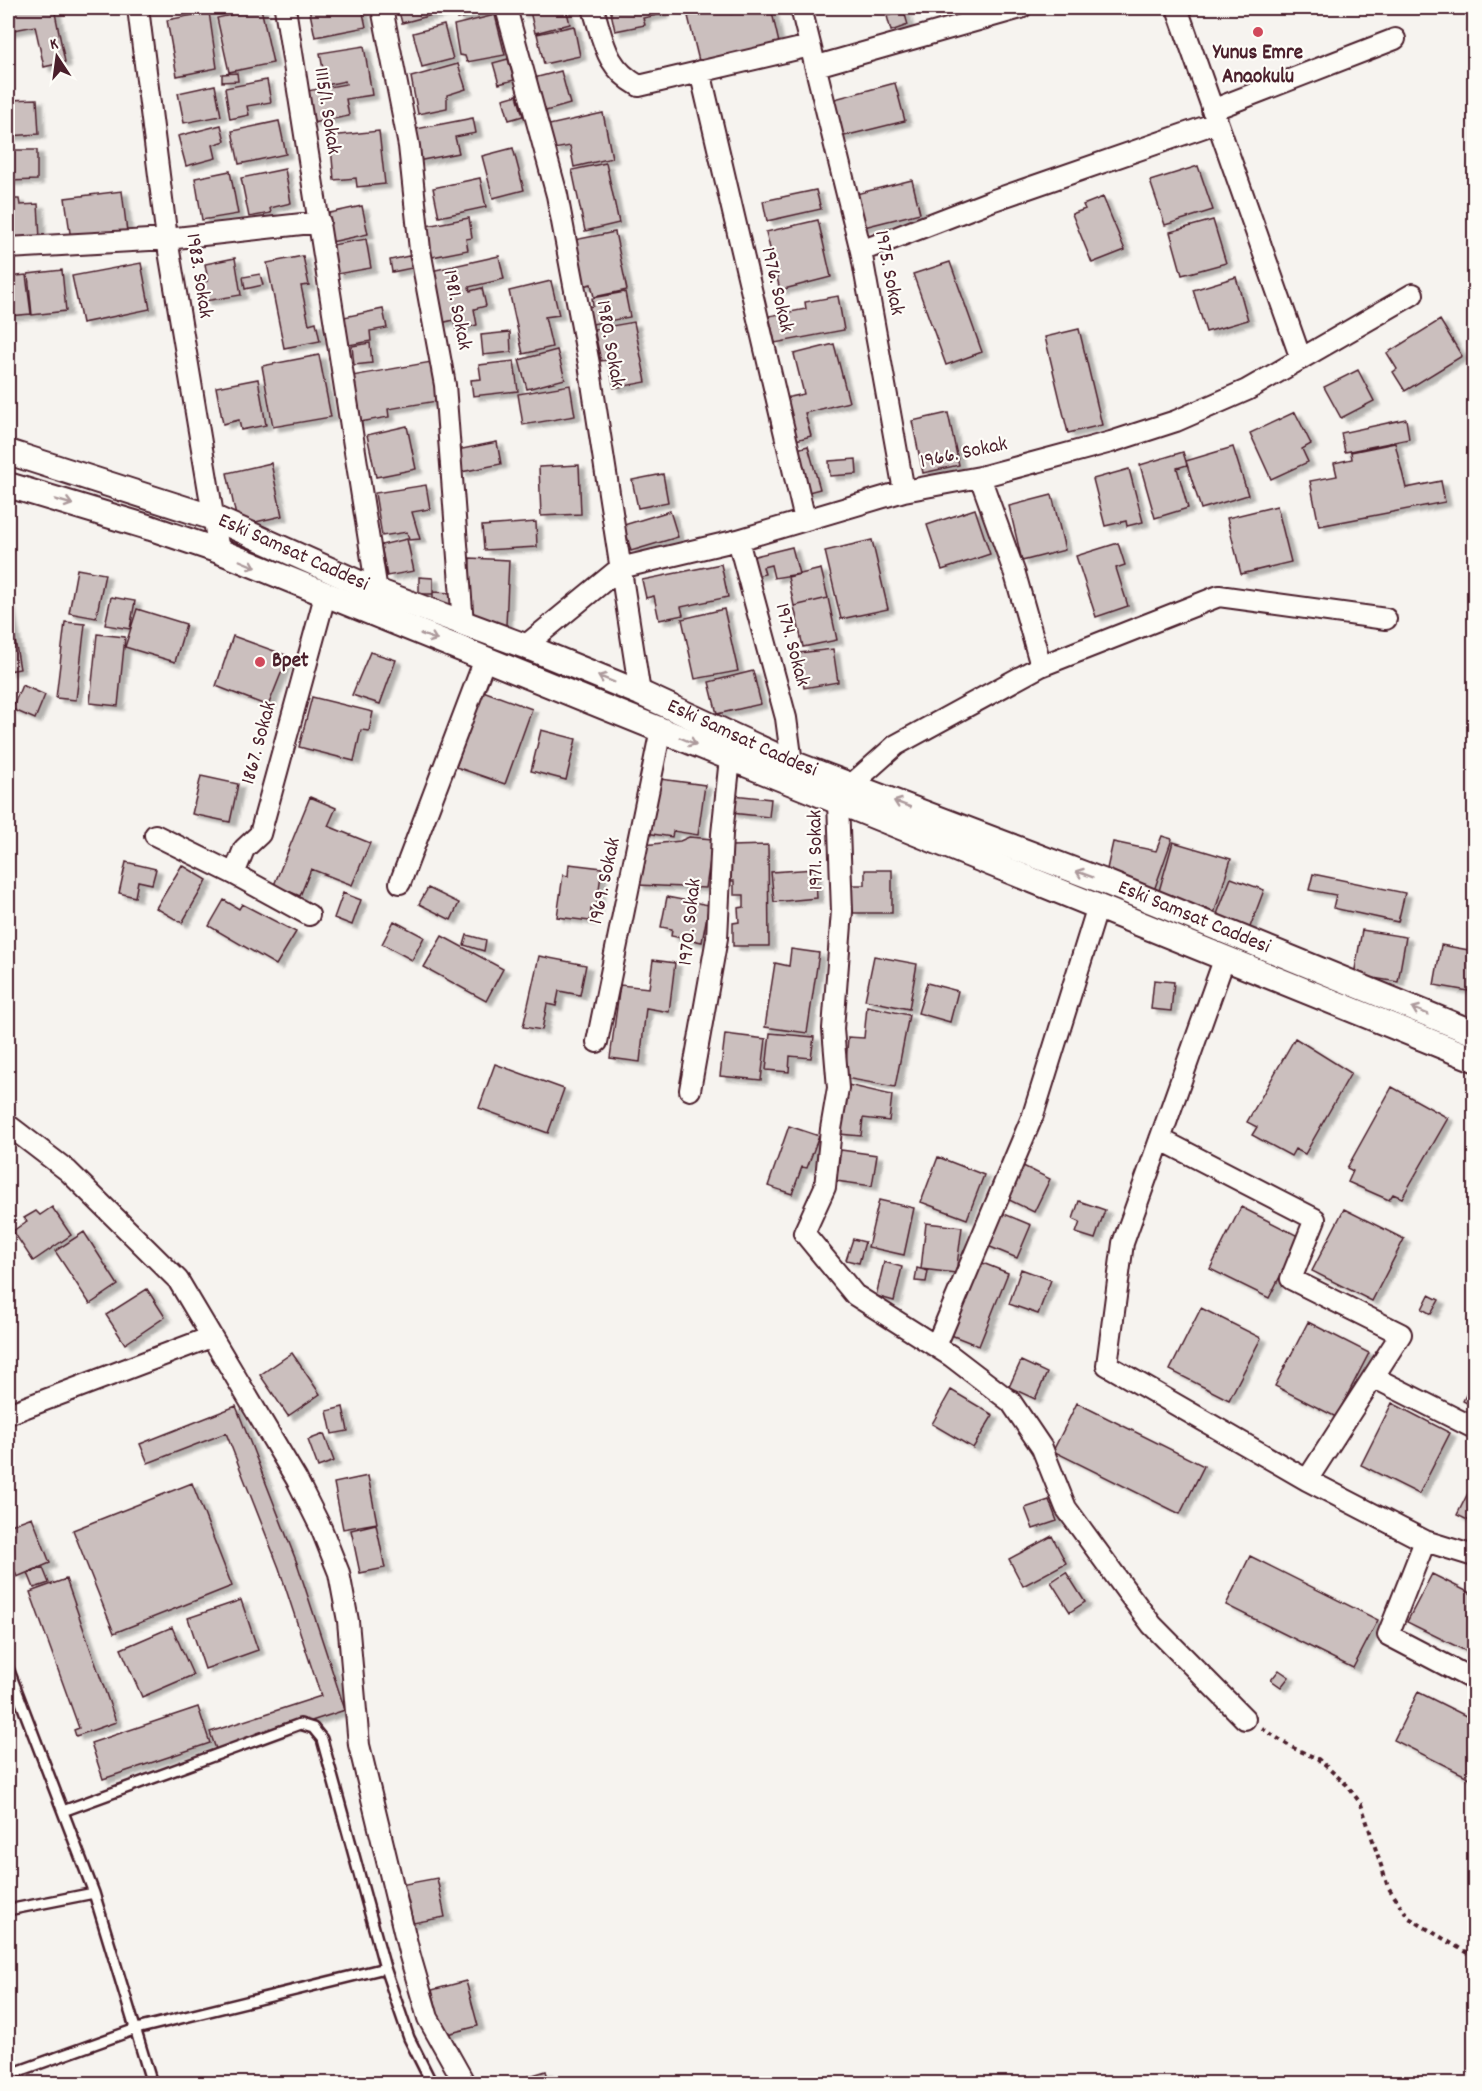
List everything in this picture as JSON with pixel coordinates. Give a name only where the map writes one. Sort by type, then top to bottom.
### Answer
[{"type":"street","name":"1983. Sokak","points":[[138,8],[167,239],[219,551]]},
{"type":"street","name":"1115/1. Sokak","points":[[285,8],[377,591]]},
{"type":"street","name":"1981. Sokak","points":[[382,8],[409,146],[420,250],[446,385],[463,624]]},
{"type":"street","name":"1980. Sokak","points":[[506,8],[557,195],[589,364],[640,693]]},
{"type":"street","points":[[592,8],[611,64],[623,77],[639,86],[810,46]]},
{"type":"street","name":"1975. Sokak","points":[[801,8],[861,251],[904,491]]},
{"type":"street","points":[[817,66],[978,13],[1021,8]]},
{"type":"street","points":[[1177,8],[1301,359]]},
{"type":"street","points":[[861,251],[1214,116],[1395,39]]},
{"type":"street","name":"1976. Sokak","points":[[700,71],[805,520]]},
{"type":"street","points":[[8,248],[167,239],[320,222]]},
{"type":"street","name":"1966. Sokak","points":[[525,646],[620,568],[738,540],[904,491],[980,477],[1111,442],[1176,421],[1247,390],[1413,294]]},
{"type":"street","name":"Eski Samsat Caddesi","points":[[8,452],[214,518],[377,591],[525,646],[640,693],[792,763],[844,793],[1098,906],[1224,960],[1474,1059]]},
{"type":"street","points":[[980,477],[1016,574],[1041,666]]},
{"type":"street","name":"Eski Samsat Caddesi","points":[[8,485],[219,551],[730,758],[844,793],[1116,887],[1474,1033]]},
{"type":"street","name":"1974. Sokak","points":[[738,540],[786,718],[792,763]]},
{"type":"street","name":"1867. Sokak","points":[[234,874],[244,849],[260,834],[326,596]]},
{"type":"street","points":[[844,793],[896,745],[1041,666],[1218,596],[1386,620]]},
{"type":"street","points":[[400,883],[485,659]]},
{"type":"street","name":"1969. Sokak","points":[[597,1042],[661,729]]},
{"type":"street","name":"1970. Sokak","points":[[690,1090],[717,938],[722,834],[730,758]]},
{"type":"street","name":"1971. Sokak","points":[[844,793],[842,911],[833,1029],[838,1088],[825,1188],[804,1233],[855,1295],[936,1346]]},
{"type":"street","points":[[155,835],[234,874],[309,915]]},
{"type":"street","points":[[1098,906],[1034,1115],[936,1346],[1011,1402],[1042,1448],[1066,1508],[1125,1589],[1152,1625],[1245,1719]]},
{"type":"street","points":[[1224,960],[1124,1243],[1107,1365],[1307,1480],[1425,1541],[1474,1556]]},
{"type":"street","points":[[8,1125],[68,1171],[178,1280],[297,1480],[321,1528],[339,1573],[348,1622],[359,1745],[373,1808],[428,2018],[465,2084]]},
{"type":"street","points":[[1160,1139],[1315,1219],[1291,1279],[1401,1334],[1375,1378],[1307,1480]]},
{"type":"street","points":[[8,1414],[212,1337]]},
{"type":"street","points":[[1375,1378],[1474,1428]]},
{"type":"street","points":[[1425,1541],[1388,1635],[1474,1680]]},
{"type":"lane","points":[[8,1668],[94,1893],[152,2084]]},
{"type":"lane","points":[[63,1811],[300,1724],[314,1728],[322,1739],[385,1968],[409,2038],[432,2084]]},
{"type":"lane","points":[[8,1910],[94,1893]]},
{"type":"lane","points":[[8,2075],[136,2029],[385,1968]]},
{"type":"path","points":[[1245,1719],[1292,1747],[1318,1759],[1347,1785],[1361,1804],[1388,1887],[1408,1918],[1474,1957]]},
{"type":"building","points":[[8,8],[54,8],[65,62],[44,67],[35,26],[8,31]]},
{"type":"building","points":[[261,8],[273,63],[229,72],[217,18]]},
{"type":"building","points":[[309,8],[362,8],[366,27],[315,37]]},
{"type":"building","points":[[398,8],[488,8],[489,11],[458,19],[455,9],[402,23]]},
{"type":"building","points":[[519,8],[566,8],[570,24],[535,33],[530,11],[520,13]]},
{"type":"building","points":[[610,8],[661,8],[663,14],[643,18],[645,25],[615,31]]},
{"type":"building","points":[[728,8],[731,14],[757,8],[771,8],[779,43],[699,61],[688,16]]},
{"type":"building","points":[[904,11],[908,25],[891,31],[887,16]]},
{"type":"building","points":[[209,12],[217,68],[177,76],[167,20]]},
{"type":"building","points":[[495,15],[505,55],[467,62],[465,56],[459,55],[454,25]]},
{"type":"building","points":[[444,25],[453,59],[422,67],[413,33]]},
{"type":"building","points":[[574,26],[580,56],[544,64],[537,34]]},
{"type":"building","points":[[364,46],[372,95],[346,99],[349,116],[312,123],[307,91],[346,84],[345,81],[326,85],[320,53]]},
{"type":"building","points":[[508,59],[514,80],[499,84],[493,63]]},
{"type":"building","points":[[458,64],[466,89],[447,95],[447,108],[418,114],[411,77]]},
{"type":"building","points":[[561,71],[570,104],[539,113],[530,79]]},
{"type":"building","points":[[237,73],[238,81],[222,82],[222,74]]},
{"type":"building","points":[[267,80],[271,102],[247,106],[249,115],[230,119],[225,88]]},
{"type":"building","points":[[895,83],[905,121],[840,137],[831,100]]},
{"type":"building","points":[[215,85],[221,116],[184,123],[178,93]]},
{"type":"building","points":[[517,95],[523,116],[509,120],[503,99]]},
{"type":"building","points":[[37,99],[39,134],[8,136],[8,100]]},
{"type":"building","points":[[603,113],[612,158],[574,167],[570,146],[554,149],[549,125]]},
{"type":"building","points":[[473,118],[476,133],[455,137],[459,153],[417,161],[411,130]]},
{"type":"building","points":[[279,121],[286,154],[239,164],[232,131]]},
{"type":"building","points":[[221,125],[225,141],[213,145],[216,158],[186,166],[178,136]]},
{"type":"building","points":[[379,131],[385,184],[357,187],[356,178],[334,180],[330,136]]},
{"type":"building","points":[[513,148],[524,190],[493,198],[482,156]]},
{"type":"building","points":[[8,150],[37,150],[37,180],[8,181]]},
{"type":"building","points":[[606,163],[619,223],[585,231],[572,170]]},
{"type":"building","points":[[1198,166],[1213,210],[1165,225],[1150,181]]},
{"type":"building","points":[[285,169],[291,203],[270,208],[271,213],[249,217],[241,178]]},
{"type":"building","points":[[230,171],[238,214],[202,220],[195,178]]},
{"type":"building","points":[[480,178],[486,207],[439,217],[433,188]]},
{"type":"building","points":[[912,180],[920,213],[860,228],[852,195]]},
{"type":"building","points":[[816,190],[821,209],[767,221],[763,201]]},
{"type":"building","points":[[122,191],[127,232],[71,240],[65,198]]},
{"type":"building","points":[[1103,197],[1125,250],[1092,263],[1072,214],[1085,209],[1083,205]]},
{"type":"building","points":[[8,199],[19,199],[20,205],[38,204],[40,239],[8,240]]},
{"type":"building","points":[[362,206],[368,234],[331,242],[325,214]]},
{"type":"building","points":[[469,218],[472,238],[466,239],[468,250],[432,257],[426,226]]},
{"type":"building","points":[[818,220],[831,277],[780,290],[766,232]]},
{"type":"building","points":[[1213,220],[1226,263],[1182,275],[1170,232]]},
{"type":"building","points":[[615,232],[627,290],[594,297],[591,284],[583,286],[574,240]]},
{"type":"building","points":[[366,239],[371,268],[337,274],[332,245]]},
{"type":"building","points":[[303,256],[309,285],[301,286],[309,324],[316,322],[320,341],[284,348],[267,263]]},
{"type":"building","points":[[409,256],[412,268],[392,272],[390,260]]},
{"type":"building","points":[[499,256],[504,279],[469,287],[470,291],[482,288],[486,306],[474,309],[477,325],[456,330],[454,320],[441,323],[431,271]]},
{"type":"building","points":[[235,258],[241,295],[205,301],[201,282],[208,281],[205,264]]},
{"type":"building","points":[[950,262],[982,352],[946,365],[913,274]]},
{"type":"building","points":[[141,263],[150,309],[82,323],[72,276]]},
{"type":"building","points":[[62,270],[66,311],[32,315],[28,274]]},
{"type":"building","points":[[260,274],[263,285],[245,289],[243,277]]},
{"type":"building","points":[[26,275],[31,314],[8,316],[8,277]]},
{"type":"building","points":[[1236,277],[1248,320],[1206,332],[1193,290]]},
{"type":"building","points":[[551,281],[559,315],[545,317],[552,347],[523,354],[509,291]]},
{"type":"building","points":[[625,292],[630,317],[587,325],[583,307],[593,306],[592,298]]},
{"type":"building","points":[[838,296],[844,330],[775,343],[769,316],[806,309],[805,302]]},
{"type":"building","points":[[383,309],[387,328],[370,331],[371,341],[349,345],[344,317]]},
{"type":"building","points":[[1440,320],[1462,356],[1405,391],[1393,372],[1397,369],[1387,353]]},
{"type":"building","points":[[634,322],[646,382],[614,388],[608,360],[601,361],[594,329]]},
{"type":"building","points":[[1079,329],[1102,425],[1068,433],[1045,337]]},
{"type":"building","points":[[510,332],[511,352],[483,355],[481,335]]},
{"type":"building","points":[[370,343],[372,363],[354,365],[352,346]]},
{"type":"building","points":[[834,344],[849,402],[805,413],[811,436],[796,440],[785,398],[804,394],[794,354]]},
{"type":"building","points":[[557,350],[565,379],[527,389],[519,360]]},
{"type":"building","points":[[319,355],[331,417],[273,427],[262,366]]},
{"type":"building","points":[[514,361],[518,391],[473,396],[471,380],[481,379],[479,365]]},
{"type":"building","points":[[431,362],[437,401],[388,409],[389,417],[354,423],[346,377]]},
{"type":"building","points":[[1358,370],[1374,401],[1341,418],[1324,387]]},
{"type":"building","points":[[258,379],[266,425],[241,430],[239,420],[223,424],[216,387]]},
{"type":"building","points":[[570,385],[575,416],[523,425],[518,394]]},
{"type":"building","points":[[1295,412],[1311,444],[1302,449],[1308,462],[1271,479],[1250,433]]},
{"type":"building","points":[[948,413],[959,465],[923,473],[912,421]]},
{"type":"building","points":[[1406,419],[1409,439],[1345,452],[1341,433]]},
{"type":"building","points":[[407,426],[416,469],[376,477],[367,435]]},
{"type":"building","points":[[497,442],[501,464],[461,472],[457,450]]},
{"type":"building","points":[[1395,443],[1406,488],[1441,481],[1445,502],[1319,526],[1310,481],[1337,476],[1334,463],[1352,459],[1351,452]]},
{"type":"building","points":[[808,446],[820,489],[801,494],[797,449]]},
{"type":"building","points":[[1233,447],[1248,495],[1201,509],[1186,461]]},
{"type":"building","points":[[1183,452],[1187,465],[1177,468],[1188,508],[1155,518],[1140,465]]},
{"type":"building","points":[[856,459],[857,474],[830,476],[829,461]]},
{"type":"building","points":[[271,463],[282,516],[238,526],[227,473]]},
{"type":"building","points":[[579,465],[581,514],[541,516],[539,467]]},
{"type":"building","points":[[1129,469],[1143,522],[1127,526],[1126,521],[1105,526],[1093,479]]},
{"type":"building","points":[[663,474],[668,502],[638,508],[632,480]]},
{"type":"building","points":[[426,485],[430,509],[412,512],[420,539],[409,540],[407,532],[382,536],[375,493]]},
{"type":"building","points":[[1052,495],[1065,550],[1022,561],[1009,506]]},
{"type":"building","points":[[1277,506],[1291,562],[1241,574],[1227,518]]},
{"type":"building","points":[[975,509],[990,554],[942,570],[927,525]]},
{"type":"building","points":[[670,511],[678,537],[631,551],[624,525]]},
{"type":"building","points":[[536,522],[537,547],[484,550],[482,526]]},
{"type":"building","points":[[407,539],[414,571],[387,576],[381,545]]},
{"type":"building","points":[[872,540],[888,609],[841,619],[825,551]]},
{"type":"building","points":[[1118,543],[1125,565],[1116,568],[1128,606],[1096,617],[1076,556]]},
{"type":"building","points":[[792,547],[799,574],[774,578],[771,565],[763,567],[765,574],[755,576],[751,557]]},
{"type":"building","points":[[470,558],[509,560],[506,625],[467,623]]},
{"type":"building","points":[[721,564],[728,597],[681,607],[683,615],[659,620],[654,596],[646,598],[642,580]]},
{"type":"building","points":[[77,569],[105,574],[96,618],[69,613]]},
{"type":"building","points":[[821,569],[828,598],[794,606],[788,577]]},
{"type":"building","points":[[419,577],[433,578],[433,594],[419,594]]},
{"type":"building","points":[[433,592],[452,593],[451,609],[433,608]]},
{"type":"building","points":[[111,597],[135,601],[130,629],[105,625]]},
{"type":"building","points":[[828,598],[837,640],[803,647],[794,606]]},
{"type":"building","points":[[8,600],[20,669],[8,671]]},
{"type":"building","points":[[137,609],[186,624],[175,662],[125,647]]},
{"type":"building","points":[[724,609],[738,671],[695,679],[682,619]]},
{"type":"building","points":[[65,622],[85,624],[76,700],[56,698]]},
{"type":"building","points":[[97,634],[125,637],[118,706],[90,703]]},
{"type":"building","points":[[233,636],[288,656],[268,706],[216,686]]},
{"type":"building","points":[[833,649],[838,682],[804,688],[799,653]]},
{"type":"building","points":[[370,652],[396,660],[380,704],[352,695]]},
{"type":"building","points":[[753,671],[761,704],[717,714],[709,682]]},
{"type":"building","points":[[22,685],[45,695],[35,719],[12,709]]},
{"type":"building","points":[[483,691],[532,709],[505,784],[456,767]]},
{"type":"building","points":[[312,697],[373,712],[369,731],[361,730],[354,761],[299,747]]},
{"type":"building","points":[[541,730],[576,739],[566,780],[531,771]]},
{"type":"building","points":[[201,776],[238,784],[230,822],[192,814]]},
{"type":"building","points":[[653,778],[705,785],[698,835],[673,831],[672,837],[646,833]]},
{"type":"building","points":[[733,795],[771,799],[769,817],[731,813]]},
{"type":"building","points":[[310,797],[336,808],[328,826],[370,843],[352,885],[311,869],[300,896],[274,885]]},
{"type":"building","points":[[1162,836],[1172,839],[1151,899],[1105,878],[1113,842],[1156,851]]},
{"type":"building","points":[[689,837],[713,839],[706,888],[638,885],[644,845],[680,841]]},
{"type":"building","points":[[1173,842],[1231,859],[1214,914],[1157,898]]},
{"type":"building","points":[[768,845],[769,946],[733,946],[733,923],[739,922],[738,908],[744,907],[744,895],[734,895],[734,881],[730,881],[730,846]]},
{"type":"building","points":[[126,862],[156,869],[152,884],[138,881],[135,897],[119,893]]},
{"type":"building","points":[[569,864],[602,868],[596,910],[591,909],[590,921],[557,917],[563,875],[568,876]]},
{"type":"building","points":[[182,865],[207,880],[182,923],[156,908]]},
{"type":"building","points":[[815,869],[817,898],[774,902],[771,872]]},
{"type":"building","points":[[865,870],[892,870],[892,913],[852,913],[852,885],[865,885]]},
{"type":"building","points":[[1313,874],[1405,893],[1398,922],[1333,908],[1336,895],[1309,890]]},
{"type":"building","points":[[1231,878],[1264,890],[1247,935],[1214,922]]},
{"type":"building","points":[[428,888],[459,903],[451,920],[419,904]]},
{"type":"building","points":[[343,893],[361,900],[352,925],[334,918]]},
{"type":"building","points":[[667,897],[709,905],[702,942],[671,936],[672,929],[661,927]]},
{"type":"building","points":[[224,900],[239,909],[242,904],[296,932],[276,965],[209,926]]},
{"type":"building","points":[[394,921],[424,937],[412,960],[382,944]]},
{"type":"building","points":[[1362,930],[1406,937],[1398,982],[1354,975]]},
{"type":"building","points":[[467,935],[486,940],[484,951],[464,945]]},
{"type":"building","points":[[442,936],[503,969],[486,1001],[424,967]]},
{"type":"building","points":[[1441,945],[1474,951],[1474,992],[1434,985]]},
{"type":"building","points":[[791,949],[819,953],[807,1033],[765,1027],[775,963],[789,966]]},
{"type":"building","points":[[539,956],[586,965],[580,995],[559,991],[556,1006],[547,1004],[542,1030],[523,1027]]},
{"type":"building","points":[[874,956],[917,964],[909,1009],[865,1000]]},
{"type":"building","points":[[653,960],[675,963],[669,1012],[646,1008],[640,1062],[610,1058],[620,985],[649,988]]},
{"type":"building","points":[[1154,980],[1174,982],[1171,1011],[1151,1009]]},
{"type":"building","points":[[927,983],[958,991],[950,1022],[918,1013]]},
{"type":"building","points":[[867,1006],[909,1015],[895,1087],[845,1078],[848,1037],[864,1038]]},
{"type":"building","points":[[770,1033],[814,1037],[811,1058],[790,1056],[789,1072],[766,1070]]},
{"type":"building","points":[[725,1034],[766,1039],[761,1080],[720,1076]]},
{"type":"building","points":[[1295,1038],[1351,1073],[1305,1154],[1295,1149],[1291,1156],[1252,1135],[1257,1127],[1247,1122]]},
{"type":"building","points":[[495,1064],[564,1089],[548,1133],[479,1108]]},
{"type":"building","points":[[848,1085],[892,1095],[889,1121],[863,1118],[861,1136],[839,1134]]},
{"type":"building","points":[[1392,1087],[1448,1118],[1402,1198],[1393,1194],[1389,1200],[1348,1182],[1353,1171],[1347,1168]]},
{"type":"building","points":[[789,1126],[819,1136],[807,1168],[802,1167],[792,1194],[768,1186]]},
{"type":"building","points":[[841,1150],[877,1155],[872,1186],[836,1181]]},
{"type":"building","points":[[938,1157],[984,1175],[967,1219],[921,1202]]},
{"type":"building","points":[[1017,1163],[1050,1179],[1034,1212],[1001,1196]]},
{"type":"building","points":[[879,1200],[914,1208],[904,1255],[868,1247]]},
{"type":"building","points":[[1079,1201],[1105,1210],[1095,1239],[1076,1233],[1080,1222],[1073,1219]]},
{"type":"building","points":[[52,1207],[71,1235],[33,1261],[13,1231],[27,1221],[24,1218],[36,1211],[40,1215]]},
{"type":"building","points":[[1241,1207],[1300,1237],[1269,1298],[1210,1269]]},
{"type":"building","points":[[1344,1209],[1404,1239],[1372,1301],[1312,1271]]},
{"type":"building","points":[[997,1211],[1031,1225],[1017,1258],[983,1244]]},
{"type":"building","points":[[926,1223],[962,1227],[956,1273],[921,1269]]},
{"type":"building","points":[[84,1232],[118,1285],[90,1304],[55,1251]]},
{"type":"building","points":[[853,1239],[865,1242],[859,1263],[846,1260]]},
{"type":"building","points":[[975,1260],[1008,1273],[979,1346],[946,1333]]},
{"type":"building","points":[[884,1262],[902,1267],[894,1301],[876,1296]]},
{"type":"building","points":[[917,1268],[928,1271],[926,1282],[915,1281]]},
{"type":"building","points":[[1021,1269],[1051,1280],[1038,1314],[1009,1304]]},
{"type":"building","points":[[147,1289],[165,1317],[125,1344],[106,1315]]},
{"type":"building","points":[[1429,1295],[1439,1300],[1431,1314],[1422,1309]]},
{"type":"building","points":[[1201,1308],[1261,1338],[1229,1400],[1170,1370]]},
{"type":"building","points":[[1308,1322],[1369,1353],[1336,1417],[1275,1386]]},
{"type":"building","points":[[292,1353],[320,1394],[288,1416],[260,1375]]},
{"type":"building","points":[[1021,1361],[1047,1373],[1035,1399],[1009,1387]]},
{"type":"building","points":[[1474,1379],[1474,1407],[1463,1401]]},
{"type":"building","points":[[951,1390],[993,1415],[973,1448],[932,1424]]},
{"type":"building","points":[[1077,1403],[1204,1466],[1180,1514],[1053,1451]]},
{"type":"building","points":[[1392,1403],[1450,1433],[1419,1494],[1361,1465]]},
{"type":"building","points":[[236,1406],[297,1563],[345,1710],[217,1752],[210,1732],[321,1696],[279,1568],[226,1433],[148,1463],[140,1444]]},
{"type":"building","points":[[343,1407],[348,1431],[332,1434],[327,1411]]},
{"type":"building","points":[[324,1434],[334,1461],[318,1467],[308,1440]]},
{"type":"building","points":[[368,1476],[377,1523],[343,1529],[334,1483]]},
{"type":"building","points":[[1474,1481],[1474,1523],[1457,1515]]},
{"type":"building","points":[[192,1483],[232,1586],[114,1633],[73,1530]]},
{"type":"building","points":[[1049,1500],[1057,1521],[1033,1529],[1025,1508]]},
{"type":"building","points":[[32,1517],[50,1563],[17,1577],[8,1554],[8,1526]]},
{"type":"building","points":[[376,1524],[385,1568],[360,1573],[351,1530]]},
{"type":"building","points":[[1052,1536],[1066,1563],[1023,1586],[1009,1559]]},
{"type":"building","points":[[1250,1556],[1378,1620],[1353,1668],[1226,1605]]},
{"type":"building","points":[[43,1568],[49,1583],[34,1588],[28,1573]]},
{"type":"building","points":[[1066,1572],[1085,1602],[1070,1612],[1051,1582]]},
{"type":"building","points":[[1432,1574],[1474,1595],[1474,1655],[1407,1622]]},
{"type":"building","points":[[66,1579],[116,1722],[76,1736],[74,1730],[79,1728],[30,1592]]},
{"type":"building","points":[[241,1600],[258,1650],[205,1669],[188,1618]]},
{"type":"building","points":[[172,1627],[193,1675],[142,1697],[121,1649]]},
{"type":"building","points":[[1279,1670],[1289,1677],[1281,1687],[1271,1680]]},
{"type":"building","points":[[1418,1692],[1474,1720],[1474,1780],[1394,1740]]},
{"type":"building","points":[[198,1707],[210,1743],[103,1779],[91,1743]]},
{"type":"building","points":[[437,1878],[445,1917],[408,1924],[400,1885]]},
{"type":"building","points":[[466,1981],[478,2026],[443,2035],[432,1990]]},
{"type":"building","points":[[546,2071],[550,2084],[528,2084],[526,2077]]},
{"type":"place","name":"Yunus Emre Anaokulu","points":[[1258,32]]},
{"type":"place","name":"Bpet","points":[[260,662]]}]
